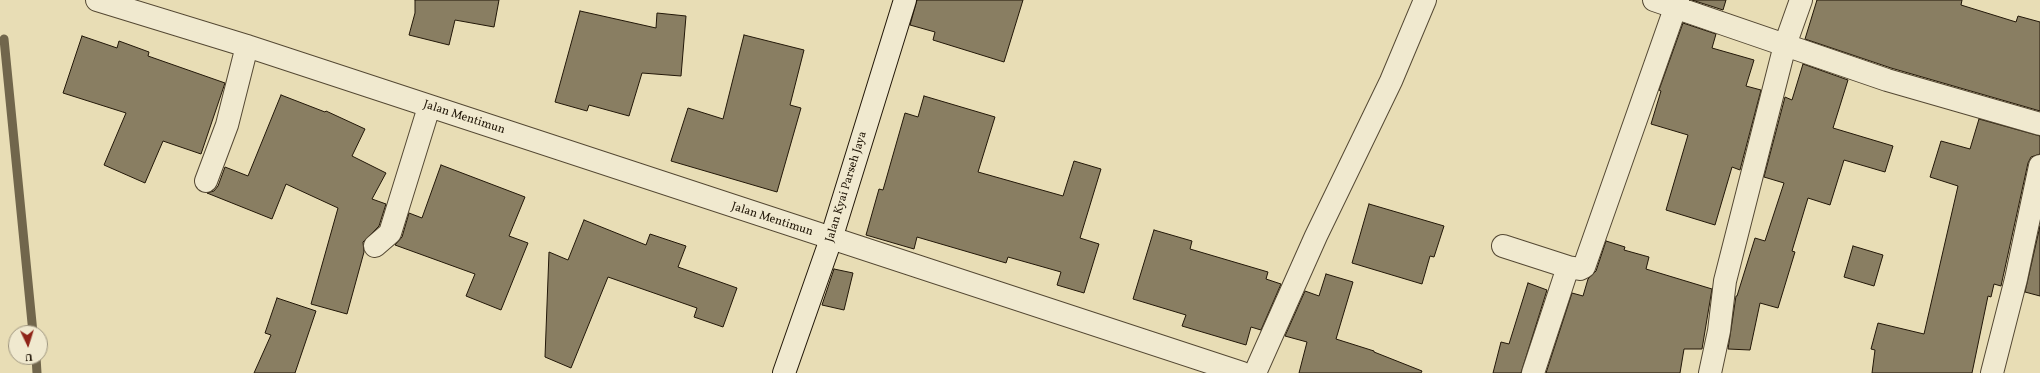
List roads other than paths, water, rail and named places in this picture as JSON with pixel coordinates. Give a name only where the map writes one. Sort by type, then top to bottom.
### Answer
[{"type":"street","name":"Jalan Mentimun","points":[[96,0],[247,46],[831,239],[1242,372]]},
{"type":"street","name":"Jalan Kyai Parseh Jaya","points":[[784,373],[831,239],[905,0]]},
{"type":"street","points":[[1242,372],[1316,236],[1391,81],[1425,0]]},
{"type":"street","points":[[1654,0],[1677,4],[1785,45],[1888,80],[2040,124]]},
{"type":"street","points":[[1710,373],[1719,331],[1725,281],[1785,45],[1801,0]]},
{"type":"street","points":[[1503,246],[1568,267],[1580,269],[1584,267],[1677,4]]},
{"type":"street","points":[[206,180],[228,125],[247,46]]},
{"type":"street","points":[[375,246],[385,239],[390,233],[429,107]]},
{"type":"street","points":[[1992,373],[2016,280],[2040,166]]},
{"type":"street","points":[[1533,373],[1568,267]]},
{"type":"waterway","points":[[4,39],[32,325]]},
{"type":"waterway","points":[[36,365],[37,373]]}]
